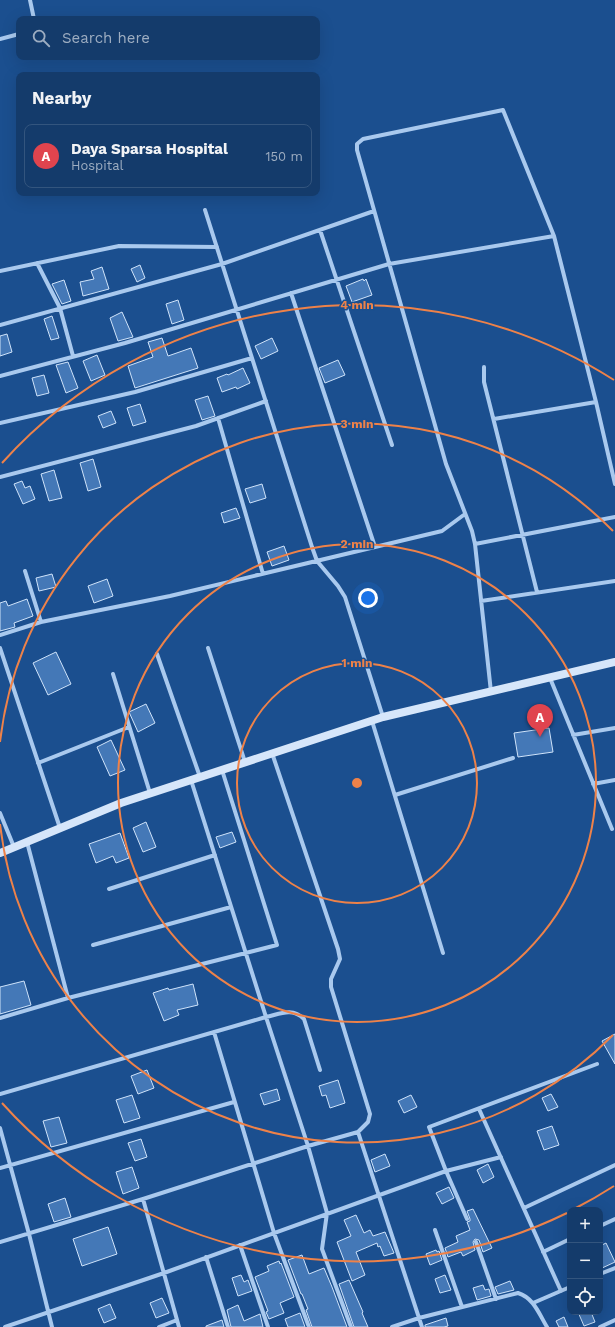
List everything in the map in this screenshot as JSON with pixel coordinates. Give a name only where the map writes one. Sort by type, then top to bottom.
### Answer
[{"type":"street","points":[[30,0],[33,16]]},
{"type":"street","points":[[0,39],[16,35]]},
{"type":"street","points":[[491,693],[475,544],[472,532],[446,464],[374,211],[357,144],[363,139],[503,110],[554,236],[615,484]]},
{"type":"street","points":[[205,210],[317,561],[345,597],[383,717]]},
{"type":"street","points":[[0,325],[222,264],[374,211]]},
{"type":"street","points":[[320,230],[392,445]]},
{"type":"street","points":[[0,376],[125,343],[390,264],[554,236]]},
{"type":"street","points":[[0,271],[120,246],[217,247]]},
{"type":"street","points":[[37,263],[60,308],[73,356]]},
{"type":"street","points":[[291,293],[375,547]]},
{"type":"street","points":[[0,423],[136,392],[252,358]]},
{"type":"street","points":[[484,366],[484,382],[538,592]]},
{"type":"street","points":[[0,477],[196,426],[266,401]]},
{"type":"street","points":[[494,419],[596,402]]},
{"type":"street","points":[[218,418],[263,574]]},
{"type":"street","points":[[0,634],[41,622],[170,596],[442,531],[465,514]]},
{"type":"street","points":[[475,544],[615,518]]},
{"type":"street","points":[[25,571],[41,622]]},
{"type":"street","points":[[481,601],[615,581]]},
{"type":"street","points":[[0,648],[60,828]]},
{"type":"street","points":[[208,648],[245,762]]},
{"type":"street","points":[[157,654],[200,778]]},
{"type":"street","points":[[0,853],[121,803],[383,717],[491,693],[615,662]]},
{"type":"street","points":[[113,674],[150,794]]},
{"type":"street","points":[[550,678],[612,829]]},
{"type":"street","points":[[372,721],[443,953]]},
{"type":"street","points":[[38,763],[129,727]]},
{"type":"street","points":[[573,735],[615,728]]},
{"type":"street","points":[[0,1242],[143,1199],[308,1146],[358,1132],[368,1122],[370,1114],[331,987],[331,979],[340,959],[338,949],[272,753]]},
{"type":"street","points":[[395,795],[513,758]]},
{"type":"street","points":[[0,1018],[68,998],[277,945],[222,770]]},
{"type":"street","points":[[191,780],[308,1146],[327,1213],[322,1249],[351,1327]]},
{"type":"street","points":[[593,784],[615,780]]},
{"type":"street","points":[[0,813],[14,847]]},
{"type":"street","points":[[27,842],[68,998]]},
{"type":"street","points":[[108,889],[215,855]]},
{"type":"street","points":[[93,945],[231,907]]},
{"type":"street","points":[[0,1094],[266,1017],[288,1012],[299,1014],[304,1020],[320,1070]]},
{"type":"street","points":[[214,1032],[252,1164],[274,1233],[309,1327]]},
{"type":"street","points":[[467,1219],[429,1127],[597,1064]]},
{"type":"street","points":[[0,1168],[234,1102]]},
{"type":"street","points":[[479,1109],[561,1291]]},
{"type":"street","points":[[0,1128],[29,1234],[52,1327]]},
{"type":"street","points":[[358,1132],[422,1327]]},
{"type":"street","points":[[5,1327],[164,1273],[446,1171],[501,1157]]},
{"type":"street","points":[[524,1208],[615,1165]]},
{"type":"street","points":[[143,1199],[180,1327]]},
{"type":"street","points":[[603,1225],[615,1219]]},
{"type":"street","points":[[435,1230],[462,1307]]},
{"type":"street","points":[[543,1252],[567,1241]]},
{"type":"street","points":[[476,1242],[496,1299]]},
{"type":"street","points":[[240,1245],[268,1327]]},
{"type":"street","points":[[206,1258],[228,1327]]},
{"type":"street","points":[[603,1273],[615,1268]]},
{"type":"street","points":[[533,1303],[567,1288]]},
{"type":"street","points":[[392,1327],[419,1318],[518,1293],[526,1296],[533,1303],[547,1327]]},
{"type":"street","points":[[158,1327],[177,1320]]},
{"type":"street","points":[[600,1327],[615,1320]]},
{"type":"building","points":[[140,265],[145,278],[137,282],[131,269]]},
{"type":"building","points":[[102,267],[109,289],[83,296],[80,282],[94,279],[91,271]]},
{"type":"building","points":[[363,279],[364,281],[366,279],[372,295],[352,302],[346,286]]},
{"type":"building","points":[[64,280],[71,301],[62,304],[52,284]]},
{"type":"building","points":[[178,300],[184,320],[172,324],[166,304]]},
{"type":"building","points":[[122,312],[133,337],[118,341],[110,318]]},
{"type":"building","points":[[52,316],[59,338],[51,340],[44,319]]},
{"type":"building","points":[[7,334],[12,352],[0,356],[0,336]]},
{"type":"building","points":[[162,338],[168,356],[191,348],[198,368],[135,388],[128,366],[153,357],[148,342]]},
{"type":"building","points":[[272,338],[278,351],[261,359],[255,346]]},
{"type":"building","points":[[97,355],[105,375],[91,381],[83,361]]},
{"type":"building","points":[[338,360],[345,375],[325,383],[319,368]]},
{"type":"building","points":[[68,362],[78,388],[66,393],[56,365]]},
{"type":"building","points":[[243,368],[250,383],[237,389],[236,387],[222,392],[217,378]]},
{"type":"building","points":[[44,375],[49,393],[37,396],[32,378]]},
{"type":"building","points":[[208,396],[215,416],[202,420],[195,400]]},
{"type":"building","points":[[140,404],[146,422],[133,426],[127,408]]},
{"type":"building","points":[[111,411],[116,423],[103,428],[98,416]]},
{"type":"building","points":[[93,459],[101,487],[88,491],[80,463]]},
{"type":"building","points":[[54,470],[62,498],[49,501],[41,474]]},
{"type":"building","points":[[22,481],[25,488],[30,486],[35,499],[23,504],[14,484]]},
{"type":"building","points":[[262,484],[266,498],[250,503],[245,489]]},
{"type":"building","points":[[236,508],[240,518],[224,523],[221,513]]},
{"type":"building","points":[[284,546],[289,560],[272,566],[267,552]]},
{"type":"building","points":[[52,574],[56,587],[39,591],[36,578]]},
{"type":"building","points":[[107,579],[113,596],[94,603],[88,586]]},
{"type":"building","points":[[27,599],[33,616],[14,623],[15,627],[0,631],[0,603],[6,601],[8,606]]},
{"type":"building","points":[[56,652],[71,684],[48,695],[33,663]]},
{"type":"building","points":[[146,704],[155,723],[138,732],[129,712]]},
{"type":"building","points":[[549,728],[553,752],[518,757],[514,733]]},
{"type":"building","points":[[111,740],[125,770],[110,776],[97,747]]},
{"type":"building","points":[[146,822],[156,847],[143,852],[133,828]]},
{"type":"building","points":[[232,832],[236,842],[220,848],[216,837]]},
{"type":"building","points":[[120,833],[129,858],[116,863],[113,856],[96,863],[89,844]]},
{"type":"building","points":[[24,981],[31,1005],[0,1014],[0,987]]},
{"type":"building","points":[[193,984],[198,1005],[177,1010],[179,1015],[164,1021],[153,993],[168,988],[169,990]]},
{"type":"building","points":[[615,1034],[615,1064],[602,1041]]},
{"type":"building","points":[[147,1070],[154,1088],[138,1094],[131,1076]]},
{"type":"building","points":[[338,1080],[345,1103],[330,1108],[326,1095],[322,1096],[319,1086]]},
{"type":"building","points":[[277,1089],[280,1100],[264,1105],[260,1094]]},
{"type":"building","points":[[551,1094],[558,1107],[548,1111],[542,1098]]},
{"type":"building","points":[[132,1095],[140,1118],[124,1123],[116,1100]]},
{"type":"building","points":[[411,1095],[417,1107],[404,1113],[398,1101]]},
{"type":"building","points":[[59,1117],[67,1143],[51,1147],[43,1121]]},
{"type":"building","points":[[552,1126],[559,1145],[544,1150],[537,1131]]},
{"type":"building","points":[[141,1139],[147,1157],[135,1161],[128,1143]]},
{"type":"building","points":[[385,1154],[390,1166],[375,1172],[371,1160]]},
{"type":"building","points":[[488,1164],[494,1177],[483,1183],[477,1170]]},
{"type":"building","points":[[132,1167],[139,1188],[123,1194],[116,1172]]},
{"type":"building","points":[[449,1187],[454,1198],[442,1204],[436,1193]]},
{"type":"building","points":[[65,1198],[71,1217],[54,1222],[48,1204]]},
{"type":"building","points":[[473,1209],[492,1248],[483,1252],[479,1240],[475,1239],[473,1242],[475,1250],[463,1256],[461,1252],[448,1257],[445,1248],[458,1242],[456,1236],[470,1230],[467,1222],[470,1221],[470,1219],[467,1211]]},
{"type":"building","points":[[356,1215],[364,1233],[370,1230],[373,1236],[385,1232],[394,1253],[384,1256],[380,1246],[378,1247],[377,1243],[356,1252],[365,1275],[352,1281],[337,1242],[351,1236],[344,1220]]},
{"type":"building","points":[[108,1227],[117,1254],[82,1266],[73,1239]]},
{"type":"building","points":[[606,1243],[615,1262],[603,1268],[603,1244]]},
{"type":"building","points":[[436,1250],[437,1252],[439,1251],[442,1260],[430,1265],[426,1254]]},
{"type":"building","points":[[302,1255],[309,1274],[324,1268],[347,1327],[312,1327],[306,1310],[308,1309],[288,1260]]},
{"type":"building","points":[[279,1261],[294,1297],[280,1303],[284,1313],[269,1319],[266,1312],[268,1311],[255,1277],[269,1271],[267,1266]]},
{"type":"building","points":[[241,1275],[244,1282],[248,1280],[252,1291],[238,1296],[232,1278]]},
{"type":"building","points":[[445,1275],[451,1290],[440,1293],[435,1279]]},
{"type":"building","points":[[349,1280],[368,1327],[354,1327],[339,1284]]},
{"type":"building","points":[[510,1281],[514,1290],[498,1294],[495,1287]]},
{"type":"building","points":[[483,1285],[485,1290],[489,1289],[491,1296],[477,1300],[473,1288]]},
{"type":"building","points":[[162,1298],[169,1313],[156,1318],[150,1303]]},
{"type":"building","points":[[110,1304],[116,1318],[104,1323],[98,1309]]},
{"type":"building","points":[[238,1305],[244,1321],[260,1314],[263,1327],[231,1327],[227,1310]]},
{"type":"building","points":[[300,1313],[305,1327],[288,1327],[285,1319]]},
{"type":"building","points":[[579,1315],[592,1315],[595,1322],[584,1326]]},
{"type":"building","points":[[564,1317],[568,1327],[559,1327],[556,1321]]},
{"type":"building","points":[[446,1318],[448,1326],[425,1327],[425,1325]]},
{"type":"building","points":[[222,1320],[224,1327],[206,1327],[206,1326]]},
{"type":"place","name":"Daya Sparsa Hospital","points":[[540,737]]}]
